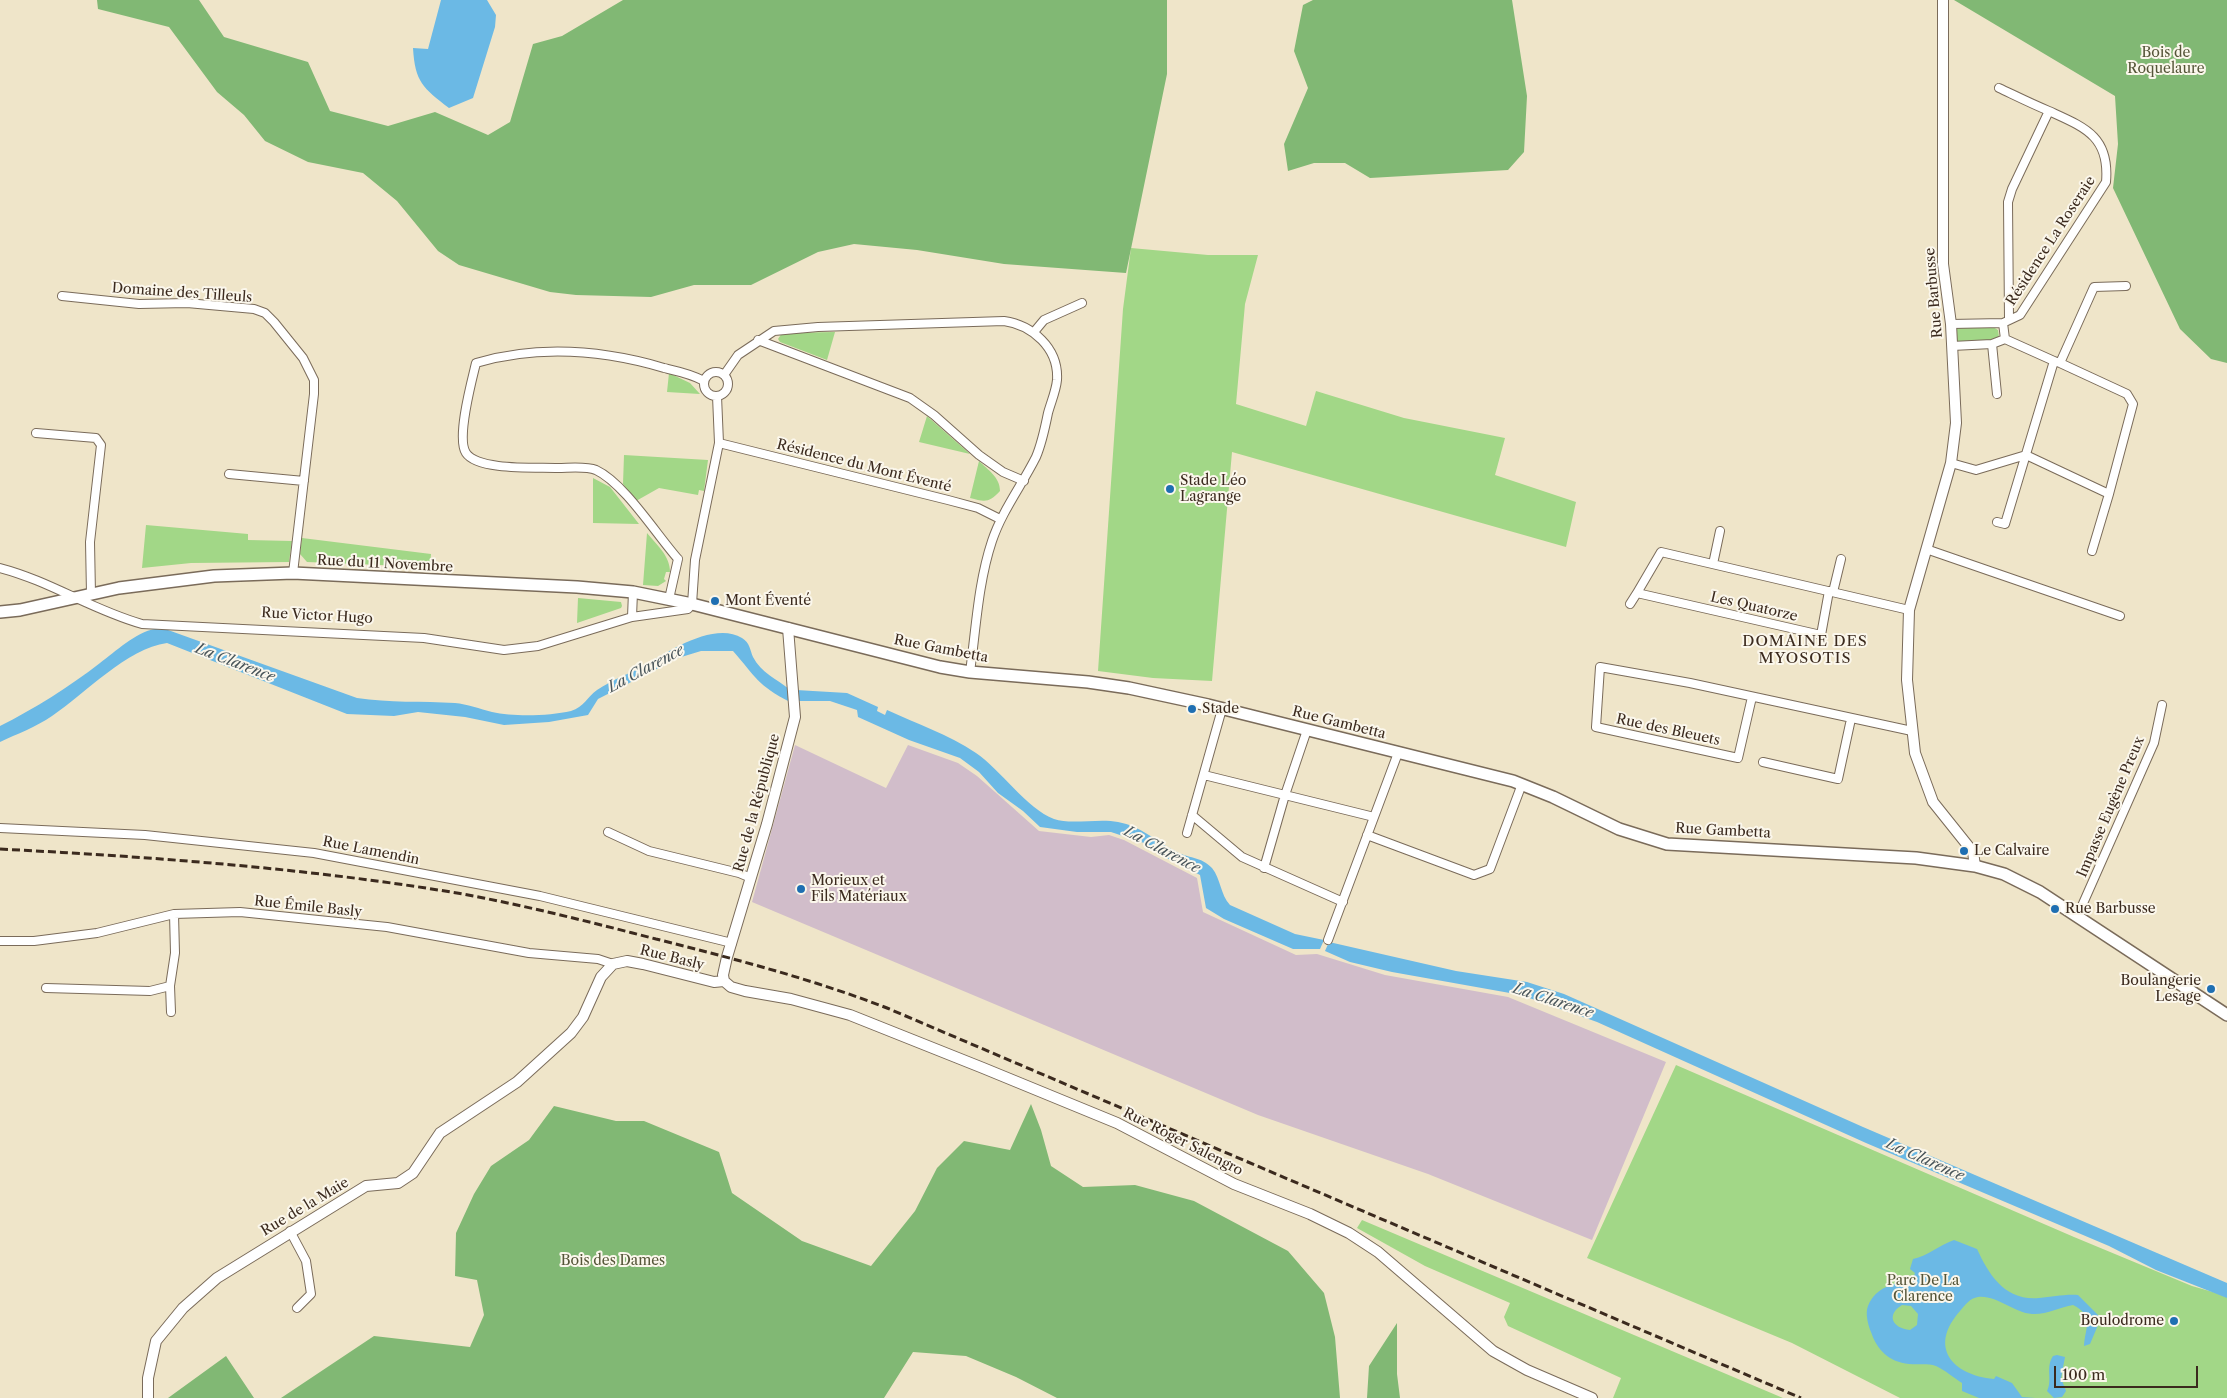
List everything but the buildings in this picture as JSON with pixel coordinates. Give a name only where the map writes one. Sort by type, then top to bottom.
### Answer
[{"type":"main road","name":"Rue du 11 Novembre","points":[[76,598],[119,588],[214,576],[293,573],[577,587],[633,592],[692,604]]},
{"type":"main road","points":[[0,612],[76,598]]},
{"type":"main road","name":"Rue Gambetta","points":[[692,604],[936,666],[970,672],[1094,683],[1145,691],[1222,709],[1522,784],[1619,829],[1667,844],[1865,854],[1975,866],[2004,874],[2025,884],[2227,1015]]},
{"type":"street","name":"Rue Barbusse","points":[[1943,0],[1943,264],[1951,324],[1956,423],[1951,464],[1909,610],[1907,680],[1915,753],[1933,802],[1973,852],[1975,866]]},
{"type":"street","name":"Résidence La Roseraie","points":[[1951,324],[2006,322],[2020,315],[2106,182],[2104,152],[2090,132],[1999,88]]},
{"type":"street","name":"Résidence La Roseraie","points":[[2005,339],[2008,202],[2012,189],[2049,111]]},
{"type":"street","points":[[1997,522],[2006,524],[2026,455],[2057,362],[2094,287],[2126,286]]},
{"type":"street","name":"Domaine des Tilleuls","points":[[62,296],[139,304],[242,307],[265,314],[303,358],[314,380],[314,394],[293,573]]},
{"type":"street","points":[[1034,332],[1044,320],[1082,303]]},
{"type":"street","points":[[724,375],[738,355],[774,331],[975,321],[1018,323],[1034,332],[1045,343],[1057,380],[1044,435],[1024,481],[1000,519],[992,542],[983,577],[970,672]]},
{"type":"street","points":[[1952,346],[1992,344],[2005,339],[2127,394],[2133,404],[2092,551]]},
{"type":"street","points":[[758,340],[910,398],[934,415],[979,456],[1003,472],[1024,481]]},
{"type":"street","points":[[1992,344],[1997,394]]},
{"type":"street","points":[[695,560],[678,559],[614,482],[594,470],[495,465],[474,460],[466,452],[463,444],[466,403],[476,363],[553,352],[580,351],[636,360],[704,381]]},
{"type":"street","points":[[704,381],[712,373],[724,375]]},
{"type":"street","points":[[704,381],[706,392],[717,396],[723,394],[727,388],[727,381],[724,375]]},
{"type":"street","points":[[692,604],[695,560],[718,443],[717,396]]},
{"type":"street","points":[[36,433],[96,438],[101,445],[90,542],[92,594]]},
{"type":"street","name":"Résidence du Mont Éventé","points":[[718,443],[978,508],[1000,519]]},
{"type":"street","points":[[1951,464],[1976,470],[2026,455],[2109,494]]},
{"type":"street","points":[[229,474],[304,481]]},
{"type":"street","points":[[1713,564],[1720,531]]},
{"type":"street","points":[[1926,548],[2120,616]]},
{"type":"street","points":[[1630,604],[1660,552],[1909,610]]},
{"type":"street","points":[[669,599],[678,559]]},
{"type":"street","name":"Les Quatorze","points":[[1637,593],[1821,635],[1841,559]]},
{"type":"street","name":"Rue Victor Hugo","points":[[0,568],[51,585],[107,613],[142,624],[248,627],[424,638],[504,650],[538,646],[632,617],[688,609],[692,604]]},
{"type":"street","points":[[632,617],[633,592]]},
{"type":"street","name":"Rue de la République","points":[[724,981],[724,970],[767,824],[794,717],[788,628]]},
{"type":"street","name":"Rue des Bleuets","points":[[1752,697],[1738,758],[1596,727],[1600,668],[1690,683],[1912,731]]},
{"type":"street","name":"Impasse Eugène Preux","points":[[2077,917],[2154,742],[2162,706]]},
{"type":"street","points":[[1187,833],[1222,709]]},
{"type":"street","points":[[1763,762],[1838,778],[1851,718]]},
{"type":"street","points":[[1264,868],[1285,795],[1307,730]]},
{"type":"street","points":[[1328,940],[1398,753]]},
{"type":"street","points":[[1204,775],[1374,817]]},
{"type":"street","points":[[1367,835],[1474,875],[1490,868],[1522,784]]},
{"type":"street","points":[[1192,815],[1242,857],[1343,902]]},
{"type":"street","name":"Rue Lamendin","points":[[0,828],[146,835],[314,853],[540,896],[732,943]]},
{"type":"street","points":[[608,832],[649,851],[739,873],[751,878]]},
{"type":"street","name":"Rue Émile Basly","points":[[0,941],[34,941],[97,933],[174,914],[240,912],[305,917],[387,927],[529,953],[598,959],[613,964]]},
{"type":"street","points":[[171,1012],[170,986],[176,953],[174,914]]},
{"type":"street","name":"Rue Basly","points":[[613,964],[627,961],[714,982],[724,981]]},
{"type":"street","name":"Rue de la Maie","points":[[148,1398],[148,1378],[156,1341],[183,1308],[217,1278],[366,1186],[398,1183],[413,1173],[440,1133],[517,1082],[571,1033],[583,1017],[601,977],[613,964]]},
{"type":"street","name":"Rue Roger Salengro","points":[[724,981],[732,987],[745,991],[791,999],[850,1015],[983,1068],[1117,1124],[1152,1140],[1234,1184],[1325,1221],[1378,1252],[1399,1268],[1493,1351],[1527,1370],[1592,1398]]},
{"type":"street","points":[[46,988],[150,991],[170,986]]},
{"type":"street","points":[[290,1232],[306,1261],[311,1294],[297,1308]]},
{"type":"shaded area","points":[[795,745],[886,788],[908,745],[958,763],[977,776],[1039,831],[1091,837],[1109,835],[1124,840],[1197,878],[1203,912],[1296,955],[1317,954],[1385,975],[1508,997],[1666,1062],[1592,1240],[1428,1174],[1258,1115],[752,902]]},
{"type":"green space","points":[[97,0],[199,0],[224,37],[308,62],[330,111],[388,126],[435,112],[488,135],[510,122],[533,44],[562,36],[623,0],[1167,0],[1167,74],[1126,273],[1004,264],[917,250],[854,244],[818,252],[751,285],[694,285],[651,297],[576,295],[550,292],[459,265],[438,251],[397,201],[363,173],[308,162],[265,141],[244,115],[217,92],[169,27],[98,9]]},
{"type":"green space","points":[[1313,0],[1512,0],[1527,96],[1524,152],[1508,170],[1370,178],[1345,163],[1314,163],[1288,171],[1284,144],[1308,88],[1294,51],[1303,5]]},
{"type":"green space","name":"Bois de Roquelaure","points":[[1954,0],[2227,0],[2227,363],[2211,359],[2180,329],[2113,188],[2118,144],[2115,96]]},
{"type":"green space","name":"Stade Léo Lagrange","points":[[1131,248],[1208,255],[1258,255],[1245,304],[1236,404],[1306,426],[1316,391],[1404,418],[1505,438],[1495,475],[1576,502],[1566,547],[1232,452],[1212,681],[1153,678],[1098,671],[1123,309]]},
{"type":"green space","points":[[1993,327],[1998,330],[1999,337],[1995,341],[1955,343],[1954,328]]},
{"type":"green space","points":[[835,332],[827,360],[780,342],[778,339],[782,333]]},
{"type":"green space","points":[[669,373],[690,383],[700,394],[667,392]]},
{"type":"green space","points":[[927,416],[970,454],[919,442]]},
{"type":"green space","points":[[624,455],[708,460],[704,491],[699,490],[698,495],[659,488],[636,501],[623,484]]},
{"type":"green space","points":[[979,461],[993,474],[998,482],[1000,491],[993,498],[986,501],[970,498]]},
{"type":"green space","points":[[593,478],[610,487],[639,524],[593,523]]},
{"type":"green space","points":[[146,525],[248,534],[248,540],[292,541],[289,562],[191,563],[142,568]]},
{"type":"green space","points":[[647,533],[668,561],[670,572],[666,572],[664,579],[666,581],[658,586],[643,585]]},
{"type":"green space","points":[[302,538],[431,554],[430,567],[307,562],[300,554]]},
{"type":"green space","points":[[578,598],[621,602],[622,606],[621,608],[577,623]]},
{"type":"green space","name":"Parc De La Clarence","points":[[1676,1065],[2074,1237],[2192,1286],[2227,1296],[2227,1398],[1900,1398],[1792,1343],[1587,1258]]},
{"type":"green space","name":"Bois des Dames","points":[[1031,1104],[1041,1130],[1051,1166],[1083,1187],[1135,1185],[1194,1201],[1288,1251],[1324,1293],[1335,1337],[1340,1398],[1057,1398],[1016,1377],[966,1356],[913,1352],[884,1398],[281,1398],[374,1336],[470,1347],[484,1315],[477,1280],[455,1276],[456,1233],[474,1194],[491,1166],[529,1140],[554,1106],[616,1121],[644,1121],[719,1152],[732,1193],[802,1241],[871,1266],[915,1211],[937,1168],[964,1141],[1010,1150]]},
{"type":"green space","points":[[1362,1220],[1783,1398],[1613,1398],[1621,1378],[1508,1326],[1504,1317],[1510,1303],[1425,1266],[1357,1228]]},
{"type":"green space","points":[[1397,1323],[1397,1374],[1400,1398],[1367,1398],[1369,1366]]},
{"type":"green space","points":[[226,1356],[254,1398],[168,1398]]},
{"type":"water","points":[[441,0],[487,0],[496,15],[495,27],[473,98],[449,108],[427,89],[418,77],[413,48],[428,49]]},
{"type":"water","name":"La Clarence","points":[[155,629],[168,630],[357,698],[455,703],[501,714],[521,715],[571,711],[579,707],[603,686],[691,640],[718,633],[731,634],[745,640],[756,663],[789,689],[790,702],[764,685],[733,651],[701,651],[678,658],[598,699],[588,715],[549,722],[504,725],[465,717],[418,712],[394,716],[347,714],[167,643],[137,653],[107,673],[52,716],[0,742],[0,726],[64,689],[133,638]]},
{"type":"water","name":"La Clarence","points":[[796,690],[847,693],[878,707],[877,711],[885,715],[887,710],[954,740],[985,760],[1034,807],[1054,819],[1061,821],[1118,822],[1141,830],[1180,854],[1199,859],[1208,864],[1215,872],[1224,896],[1230,905],[1295,934],[1324,940],[1320,949],[1293,949],[1224,919],[1206,908],[1200,875],[1159,854],[1147,844],[1111,832],[1077,832],[1040,827],[1023,811],[998,793],[979,772],[960,758],[909,740],[858,717],[857,710],[830,701],[797,701]]},
{"type":"water","name":"La Clarence","points":[[1329,942],[1456,971],[1527,982],[1564,994],[1863,1127],[2227,1283],[2227,1298],[2156,1270],[2109,1246],[1866,1143],[1597,1022],[1521,995],[1392,972],[1350,962],[1325,951]]},
{"type":"water","points":[[1954,1240],[1977,1249],[1993,1277],[2008,1291],[2027,1298],[2078,1295],[2101,1318],[2090,1344],[2084,1346],[2087,1328],[2086,1318],[2080,1309],[2073,1305],[2032,1314],[2019,1311],[1999,1301],[1978,1297],[1970,1300],[1962,1309],[1951,1324],[1946,1336],[1946,1347],[1949,1357],[1966,1372],[1994,1379],[1996,1376],[2012,1383],[2022,1397],[2035,1398],[1979,1398],[1962,1391],[1962,1383],[1936,1366],[1895,1361],[1880,1350],[1867,1319],[1867,1309],[1871,1300],[1880,1290],[1886,1287],[1912,1281],[1915,1273],[1910,1269],[1913,1259]],"holes":[[[1902,1305],[1911,1306],[1918,1314],[1917,1325],[1910,1330],[1899,1327],[1893,1320],[1894,1313]]]},
{"type":"water","points":[[2053,1356],[2065,1357],[2061,1378],[2066,1391],[2062,1397],[2054,1398],[2047,1391],[2051,1360]]},
{"type":"railway","points":[[0,849],[229,865],[400,884],[457,893],[582,920],[773,970],[887,1008],[1801,1398]]},
{"type":"place","name":"Stade Léo Lagrange","points":[[1170,489]]},
{"type":"place","name":"Mont Éventé","points":[[715,601]]},
{"type":"place","name":"Stade","points":[[1192,709]]},
{"type":"place","name":"Le Calvaire","points":[[1964,851]]},
{"type":"place","name":"Morieux et Fils Matériaux","points":[[801,889]]},
{"type":"place","name":"Rue Barbusse","points":[[2055,909]]},
{"type":"place","name":"Boulangerie Lesage","points":[[2211,989]]},
{"type":"place","name":"Boulodrome","points":[[2174,1321]]},
{"type":"district","name":"DOMAINE DES MYOSOTIS","points":[[1805,650]]}]
